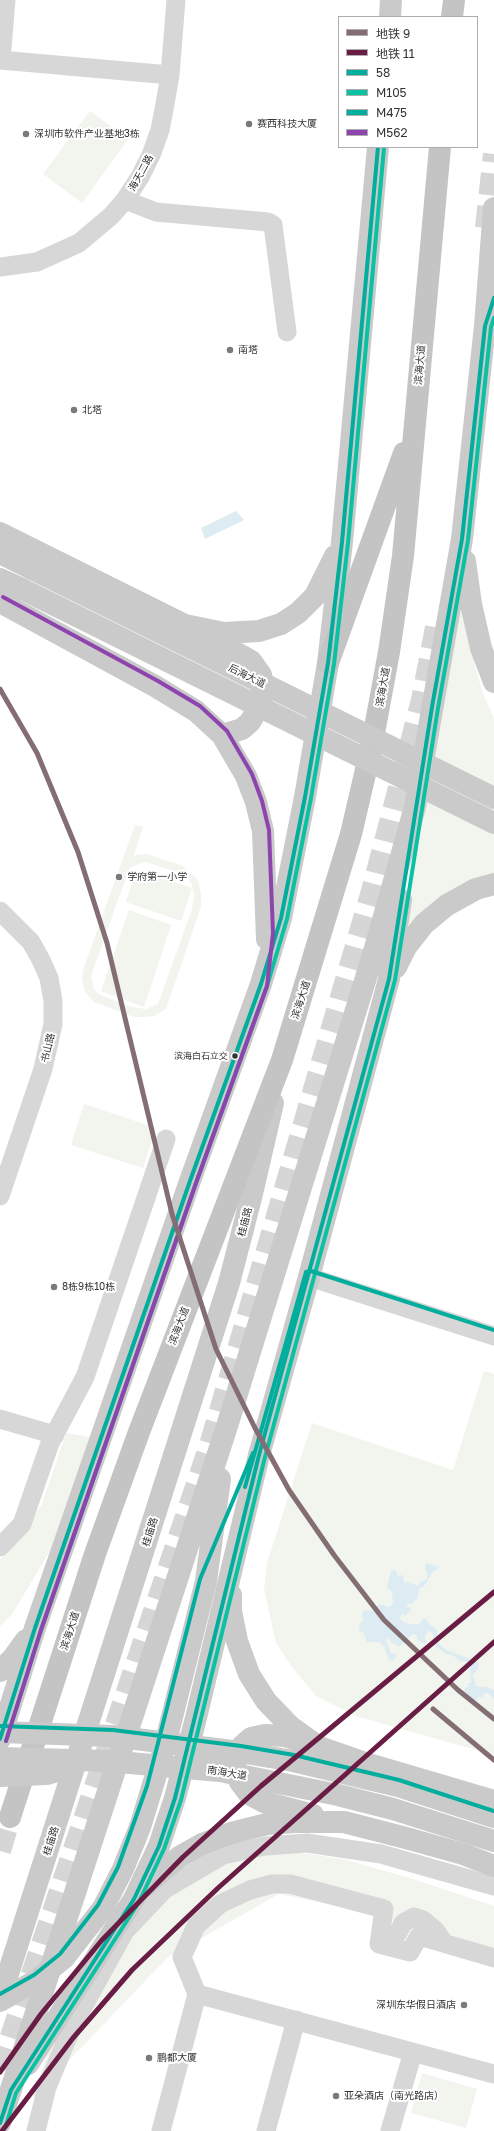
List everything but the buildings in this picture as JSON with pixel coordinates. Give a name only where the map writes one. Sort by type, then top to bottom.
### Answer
[{"type":"highway","points":[[452,16],[454,0]]},
{"type":"highway","name":"滨海大道","points":[[10,1817],[93,1561],[136,1439],[282,1060],[351,834],[372,744],[389,652],[403,556],[440,148]]},
{"type":"highway","points":[[328,663],[414,426]]},
{"type":"main road","points":[[390,16],[391,0]]},
{"type":"main road","points":[[0,1739],[35,1628],[190,1180],[261,984],[281,918],[305,797],[328,663],[342,542],[378,148]]},
{"type":"main road","points":[[11,2090],[134,1898],[159,1846],[175,1798],[259,1455],[309,1277],[389,979],[415,807],[462,539],[485,326],[494,208]]},
{"type":"main road","points":[[485,326],[494,298]]},
{"type":"main road","points":[[0,533],[185,625],[251,661],[261,675],[263,694],[256,713],[242,729],[222,735]]},
{"type":"main road","points":[[462,539],[470,604],[481,648],[494,682]]},
{"type":"main road","points":[[185,625],[208,631],[241,634],[259,631],[280,624],[298,613],[315,596],[342,542]]},
{"type":"main road","name":"后海大道","points":[[0,554],[494,798]]},
{"type":"main road","points":[[0,579],[494,823]]},
{"type":"main road","points":[[0,602],[155,686],[196,711],[222,735],[246,776],[256,802],[264,831],[267,933],[261,984]]},
{"type":"main road","points":[[0,2123],[227,1426],[371,963],[415,807]]},
{"type":"main road","points":[[389,979],[406,947],[424,924],[447,905],[476,889],[494,884]]},
{"type":"main road","name":"桂庙路","points":[[0,2000],[229,1283],[251,1198],[282,1060]]},
{"type":"main road","points":[[0,2000],[32,1984],[64,1958],[103,1908],[123,1869],[140,1827],[165,1745],[206,1581],[227,1426]]},
{"type":"main road","points":[[206,1581],[259,1455]]},
{"type":"main road","points":[[230,1575],[231,1611],[237,1641],[249,1674],[266,1701],[291,1727],[319,1747]]},
{"type":"main road","points":[[0,1671],[13,1658],[35,1628]]},
{"type":"main road","points":[[0,1732],[112,1736],[240,1752],[293,1761],[398,1786],[494,1817]]},
{"type":"main road","points":[[494,1801],[362,1762],[285,1736],[265,1735],[251,1738],[242,1746],[236,1758],[235,1769],[240,1782],[249,1794],[264,1802],[406,1838],[462,1854],[494,1866]]},
{"type":"main road","name":"南海大道","points":[[0,1758],[93,1761],[184,1767],[288,1784],[393,1809],[494,1842]]},
{"type":"main road","points":[[0,1776],[47,1774],[93,1761]]},
{"type":"main road","points":[[134,1898],[152,1879],[168,1866],[202,1844],[231,1833],[267,1824],[344,1822]]},
{"type":"street","points":[[6,0],[1,60],[170,75]]},
{"type":"street","name":"海天二路","points":[[0,267],[37,262],[79,243],[111,216],[125,200],[140,177],[151,155],[160,130],[170,75],[176,0]]},
{"type":"street","points":[[125,200],[156,212],[268,222],[273,225],[287,332]]},
{"type":"street","name":"书山路","points":[[0,911],[31,942],[41,960],[49,978],[53,1001],[53,1024],[43,1069],[0,1196]]},
{"type":"street","points":[[0,1547],[22,1524],[50,1443],[85,1377],[166,1139]]},
{"type":"street","points":[[309,1277],[494,1336]]},
{"type":"street","points":[[0,1419],[55,1435]]},
{"type":"street","points":[[36,2131],[47,2087],[72,2027],[125,1931],[165,1889],[223,1855],[265,1846],[307,1843],[381,1854],[494,1886]]},
{"type":"street","points":[[162,2131],[197,1994],[182,1957],[196,1926],[220,1904],[250,1890],[272,1884],[290,1884],[384,1909],[379,1944],[410,1952],[419,1936],[494,1958]]},
{"type":"street","points":[[398,1933],[403,1922],[414,1917],[423,1920],[435,1930],[444,1943]]},
{"type":"street","points":[[197,1994],[494,2074]]},
{"type":"street","points":[[266,2131],[296,2020]]},
{"type":"street","points":[[390,2131],[412,2052]]},
{"type":"shaded area","points":[[90,111],[128,139],[82,203],[43,174]]},
{"type":"shaded area","points":[[236,511],[244,520],[205,539],[201,528]]},
{"type":"shaded area","points":[[461,588],[474,661],[482,691],[494,718],[494,877],[398,946]]},
{"type":"shaded area","points":[[135,825],[143,827],[133,858],[136,855],[147,854],[183,866],[198,880],[201,893],[201,907],[166,1009],[154,1016],[134,1017],[94,1002],[85,992],[82,978],[84,967]],"holes":[[[146,862],[183,874],[191,882],[194,895],[192,909],[158,1004],[146,1009],[131,1007],[98,994],[94,989],[91,976],[129,869],[135,865]]]},
{"type":"shaded area","points":[[136,870],[192,888],[181,921],[126,902]]},
{"type":"shaded area","points":[[129,910],[171,925],[144,1007],[101,991]]},
{"type":"shaded area","points":[[84,1104],[156,1128],[143,1168],[71,1145]]},
{"type":"shaded area","points":[[484,1371],[494,1374],[494,1755],[359,1717],[317,1697],[292,1667],[276,1643],[264,1589],[267,1563],[312,1423],[453,1470]]},
{"type":"shaded area","points":[[66,1433],[91,1437],[51,1549],[13,1613],[0,1626],[0,1560],[16,1543],[42,1504]]},
{"type":"shaded area","points":[[426,1563],[439,1567],[431,1574],[426,1584],[419,1589],[417,1599],[411,1604],[408,1603],[406,1606],[411,1608],[409,1612],[405,1616],[402,1614],[400,1618],[403,1622],[408,1624],[419,1624],[426,1618],[429,1624],[437,1630],[438,1643],[446,1650],[478,1662],[479,1668],[473,1675],[476,1686],[487,1687],[494,1690],[494,1699],[488,1693],[483,1694],[483,1697],[478,1697],[474,1703],[467,1699],[464,1692],[466,1687],[469,1687],[468,1684],[471,1682],[470,1666],[467,1662],[460,1661],[454,1656],[447,1654],[436,1647],[432,1632],[429,1631],[425,1636],[425,1644],[417,1640],[417,1635],[412,1634],[403,1644],[397,1647],[396,1644],[391,1643],[390,1638],[386,1640],[391,1653],[397,1655],[393,1661],[389,1660],[384,1646],[379,1642],[367,1642],[364,1633],[359,1630],[359,1625],[363,1620],[362,1611],[374,1610],[379,1604],[389,1607],[393,1603],[392,1592],[387,1588],[391,1571],[395,1569],[398,1576],[404,1575],[403,1581],[419,1586],[420,1582],[427,1579],[425,1567]]},
{"type":"shaded area","points":[[301,1853],[343,1859],[413,1879],[494,1906],[494,1956],[367,1912],[279,1894],[168,1957],[32,2099],[66,2000],[197,1870],[259,1854]]},
{"type":"shaded area","points":[[422,2073],[477,2089],[466,2128],[411,2113]]},
{"type":"tunnel","points":[[486,228],[494,154]]},
{"type":"tunnel","points":[[0,2069],[210,1445],[372,891],[422,700],[436,627]]},
{"type":"tunnel","points":[[0,1851],[10,1817]]},
{"type":"metro line","name":"9","points":[[0,689],[37,753],[78,852],[107,943],[172,1214],[216,1349],[255,1428],[289,1490],[334,1555],[384,1620],[458,1690],[494,1719]]},
{"type":"metro line","name":"11","points":[[0,2072],[41,2014],[102,1940],[183,1857],[261,1786],[494,1592]]},
{"type":"metro line","name":"11","points":[[2,2131],[73,2038],[132,1970],[218,1888],[494,1642]]},
{"type":"metro line","name":"9","points":[[433,1709],[494,1760]]},
{"type":"transit line","name":"58","points":[[0,1739],[35,1628],[190,1181],[261,984],[281,918],[305,797],[328,663],[342,542],[378,148]]},
{"type":"transit line","name":"M105","points":[[6,1741],[41,1630],[196,1183],[267,986],[287,919],[311,798],[334,664],[348,543],[384,148]]},
{"type":"transit line","name":"58","points":[[0,2123],[11,2090],[134,1899],[159,1846],[175,1798],[259,1455],[389,979],[432,707],[462,539],[485,326],[494,298]]},
{"type":"transit line","name":"M105","points":[[6,2125],[16,2093],[139,1902],[164,1849],[181,1800],[265,1457],[395,980],[438,708],[468,540],[491,327],[494,318]]},
{"type":"transit line","name":"M562","points":[[3,597],[158,681],[200,706],[227,731],[252,774],[262,801],[269,830],[273,933],[267,986],[196,1183],[41,1630],[6,1741]]},
{"type":"transit line","name":"M475","points":[[245,1487],[306,1272],[311,1271],[494,1330]]},
{"type":"transit line","name":"M475","points":[[0,1994],[34,1975],[60,1954],[98,1905],[118,1867],[147,1786],[200,1579],[253,1453]]},
{"type":"transit line","name":"M475","points":[[0,1726],[113,1730],[241,1746],[294,1755],[399,1780],[494,1811]]},
{"type":"place","name":"赛西科技大厦","points":[[249,124]]},
{"type":"place","name":"深圳市软件产业基地3栋","points":[[26,134]]},
{"type":"place","name":"南塔","points":[[230,350]]},
{"type":"place","name":"北塔","points":[[74,410]]},
{"type":"place","name":"学府第一小学","points":[[119,877]]},
{"type":"place","name":"滨海白石立交","points":[[235,1056]]},
{"type":"place","name":"8栋9栋10栋","points":[[54,1287]]},
{"type":"place","name":"深圳东华假日酒店","points":[[464,2005]]},
{"type":"place","name":"鹏都大厦","points":[[149,2058]]},
{"type":"place","name":"亚朵酒店（南光路店）","points":[[336,2096]]}]
